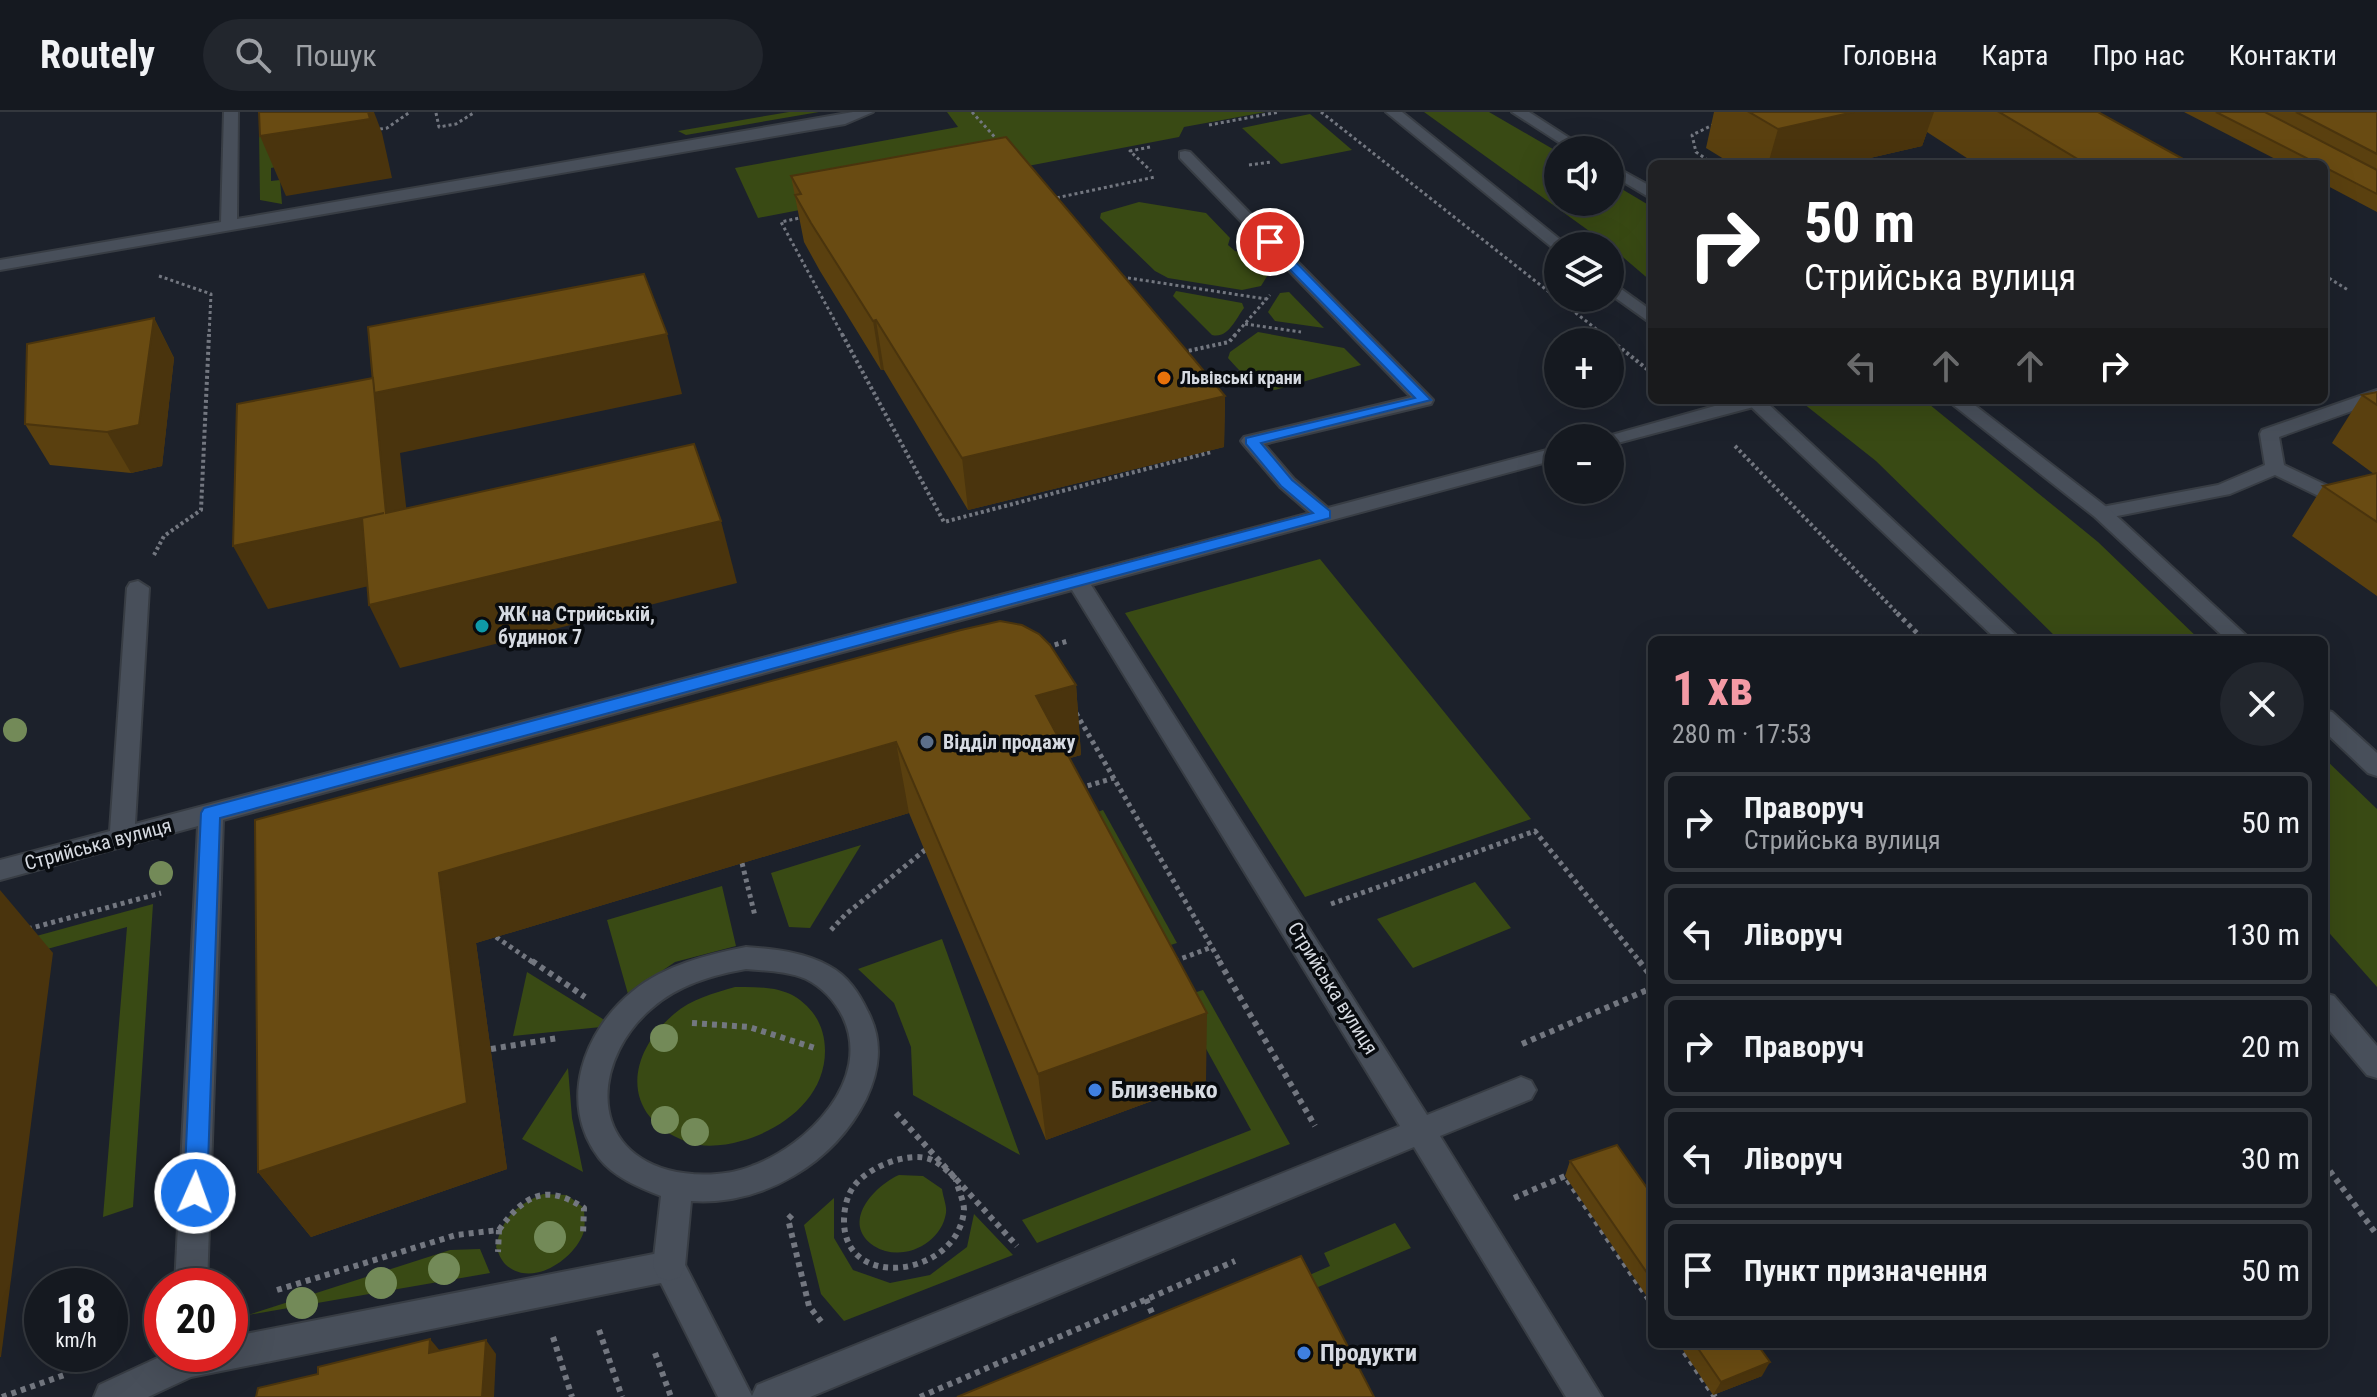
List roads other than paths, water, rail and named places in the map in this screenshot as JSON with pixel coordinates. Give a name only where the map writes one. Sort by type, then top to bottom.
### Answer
[{"type":"street","points":[[229,225],[231,112]]},
{"type":"street","points":[[0,265],[845,120],[866,112]]},
{"type":"street","points":[[1393,112],[1544,233]]},
{"type":"street","points":[[1519,112],[1558,136]]},
{"type":"street","points":[[1185,155],[1424,400],[1251,441],[1287,483],[1324,515]]},
{"type":"street","points":[[1624,177],[1648,192]]},
{"type":"street","points":[[1624,297],[1648,316]]},
{"type":"street","points":[[2275,468],[2269,434],[2377,396]]},
{"type":"street","points":[[1624,435],[1740,404]]},
{"type":"street","points":[[1758,404],[2006,636]]},
{"type":"street","points":[[1961,404],[2102,513],[2236,636]]},
{"type":"street","name":"Стрийська вулиця","points":[[0,870],[1544,457]]},
{"type":"street","points":[[2102,513],[2223,490],[2275,468],[2342,500],[2377,525]]},
{"type":"street","name":"Стрийська вулиця","points":[[1077,582],[1097,609],[1585,1397]]},
{"type":"street","points":[[122,837],[138,588]]},
{"type":"street","points":[[2328,722],[2377,767]]},
{"type":"street","points":[[192,1268],[211,813]]},
{"type":"street","points":[[746,958],[783,960],[815,971],[840,989],[858,1014],[865,1045],[863,1076],[848,1108],[824,1136],[794,1161],[757,1179],[717,1187],[677,1187],[641,1176],[613,1155],[595,1127],[590,1094],[596,1061],[618,1025],[639,1001],[672,979],[708,965],[746,958]]},
{"type":"street","points":[[2328,1009],[2377,1066]]},
{"type":"street","points":[[769,1397],[1521,1090]]},
{"type":"street","points":[[677,1187],[669,1266],[736,1397]]},
{"type":"street","points":[[248,1349],[669,1266]]},
{"type":"street","points":[[111,1397],[160,1372]]},
{"type":"place","name":"Львівські крани","points":[[1164,378]]},
{"type":"place","name":"ЖК на Стрийській, будинок 7","points":[[482,626]]},
{"type":"place","name":"Відділ продажу","points":[[927,742]]},
{"type":"place","name":"Близенько","points":[[1095,1090]]},
{"type":"place","name":"Продукти","points":[[1304,1353]]}]
